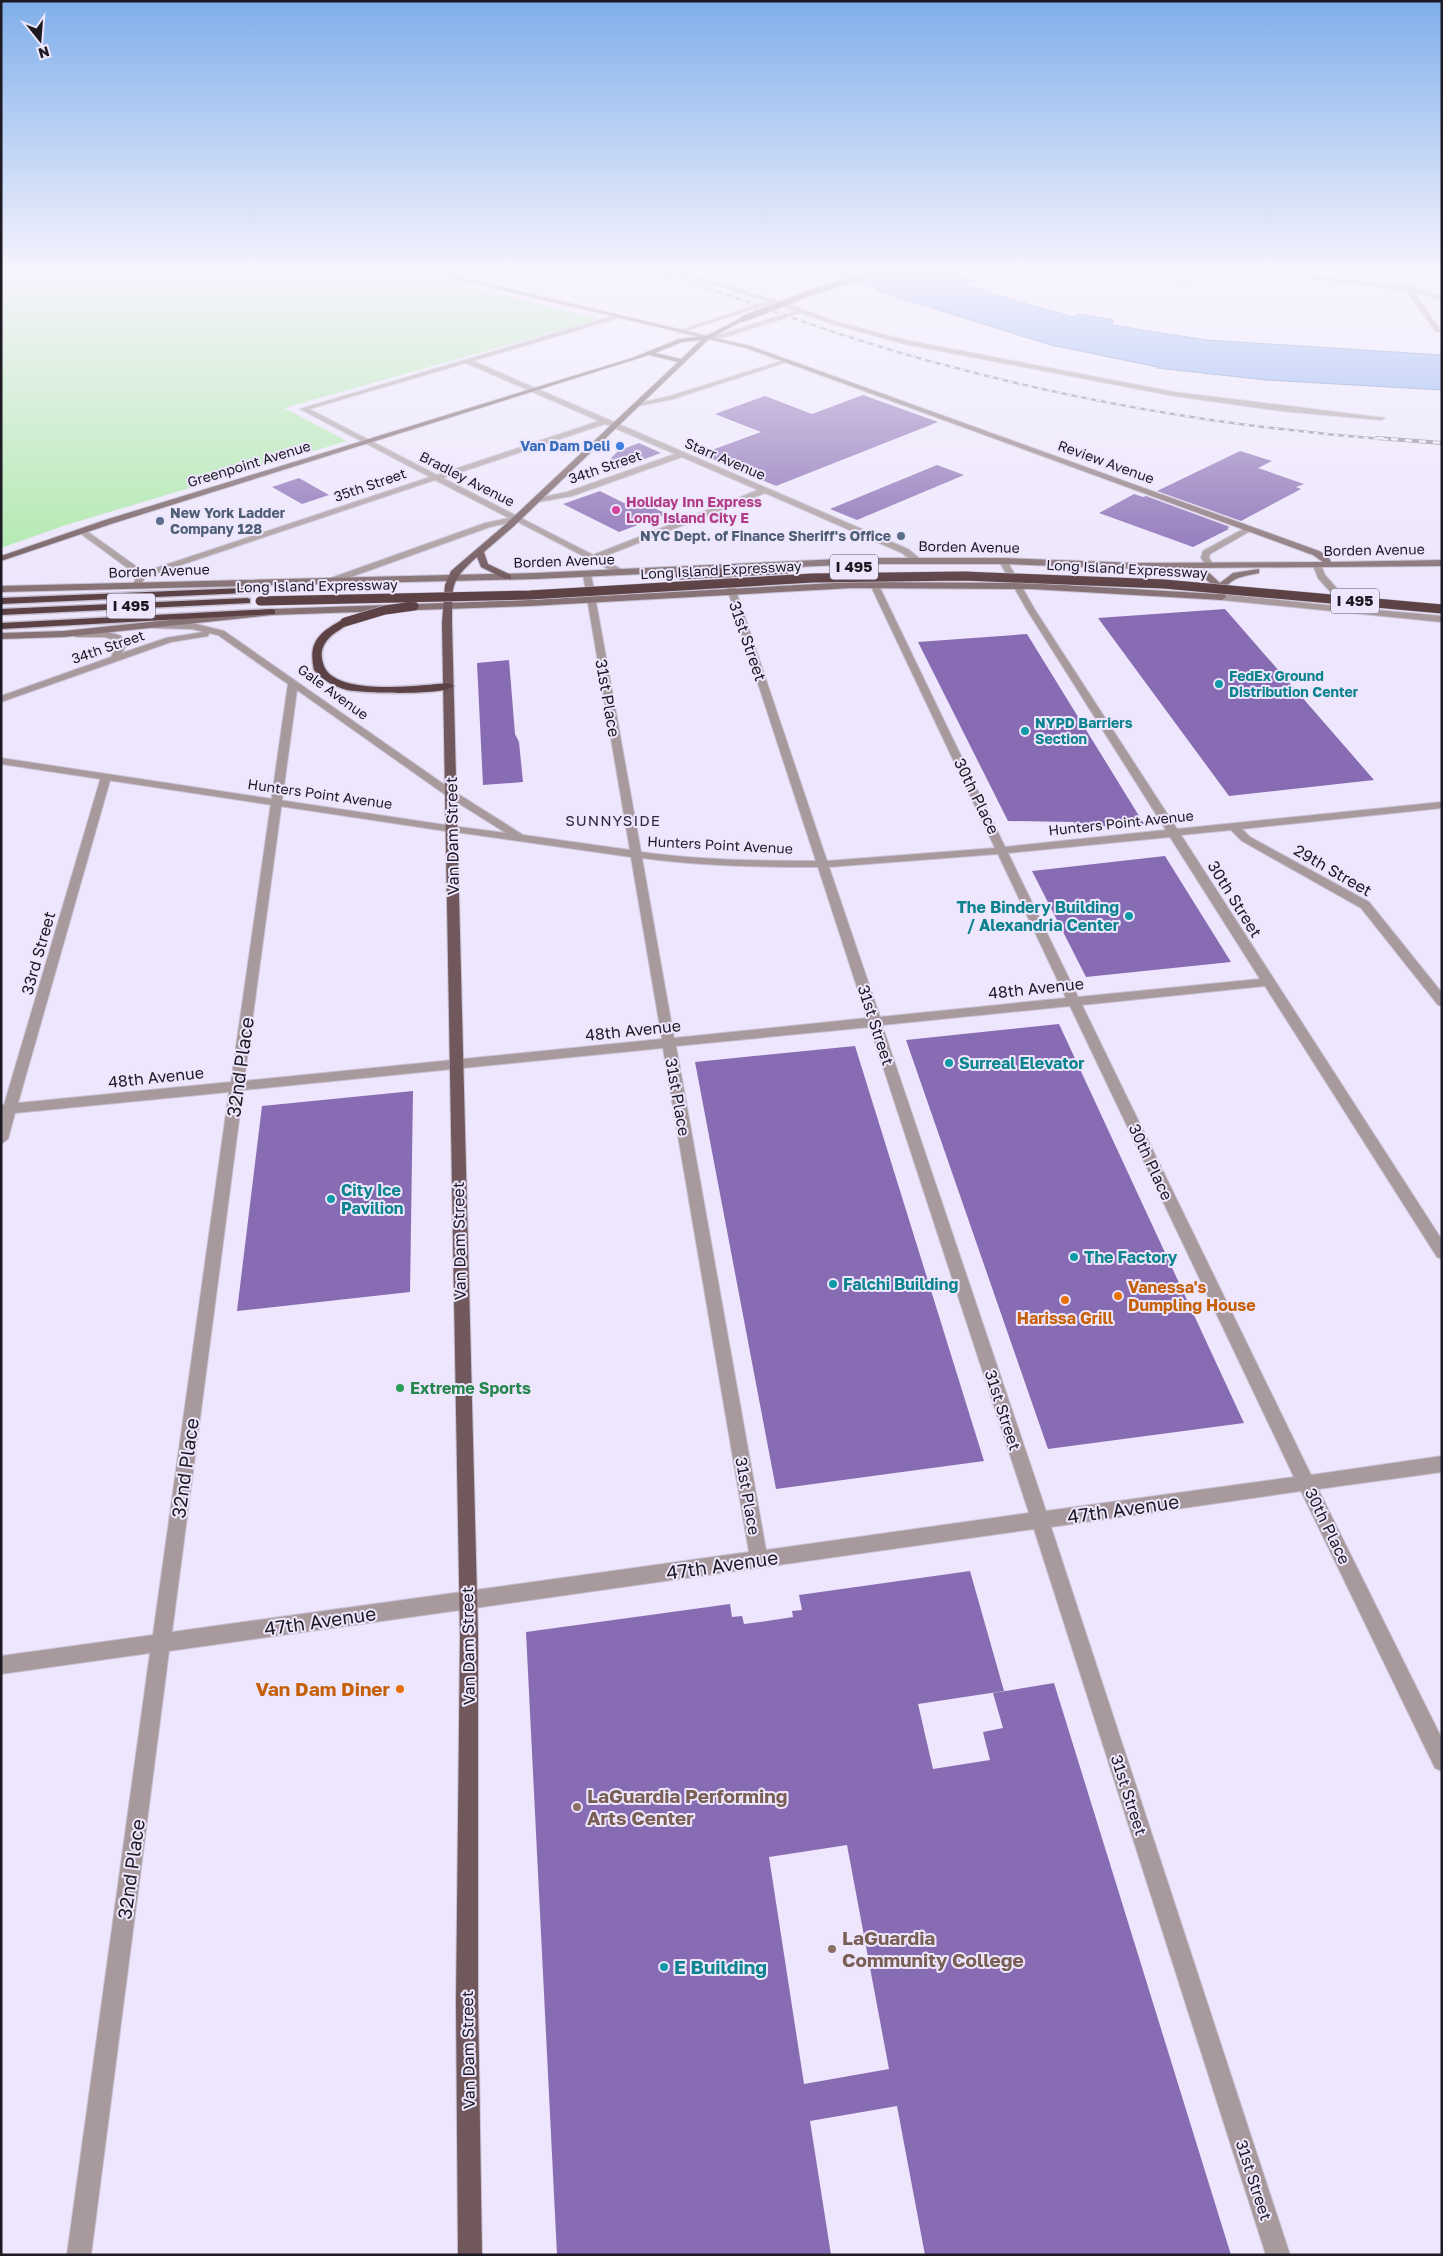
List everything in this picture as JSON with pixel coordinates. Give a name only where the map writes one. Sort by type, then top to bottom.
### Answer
[{"type":"highway","name":"Long Island Expressway","points":[[1,601],[265,590],[532,584],[756,570],[890,566],[1058,568],[1253,581]]},
{"type":"highway","name":"Long Island Expressway","points":[[1,612],[260,601],[538,595],[686,585],[856,577],[1039,578],[1184,586],[1442,609]]},
{"type":"highway","points":[[449,686],[378,691],[349,687],[330,679],[318,668],[315,658],[316,649],[326,635],[345,622],[376,612],[400,608],[563,600],[686,585]]},
{"type":"highway","name":"I 495","points":[[1318,587],[1442,599]]},
{"type":"highway","points":[[1,596],[75,598]]},
{"type":"highway","points":[[1,626],[272,612]]},
{"type":"main road","name":"Greenpoint Avenue","points":[[1,559],[82,531],[570,378]]},
{"type":"main road","points":[[451,578],[666,378]]},
{"type":"main road","name":"Review Avenue","points":[[835,378],[1319,554],[1329,565]]},
{"type":"main road","points":[[479,551],[484,565],[508,577]]},
{"type":"main road","name":"Borden Avenue","points":[[1,589],[508,577],[916,560],[1155,566],[1307,566]]},
{"type":"main road","name":"Borden Avenue","points":[[1222,592],[1226,581],[1243,573],[1317,565],[1442,563]]},
{"type":"main road","points":[[1210,565],[1222,592]]},
{"type":"main road","points":[[1155,566],[1201,572],[1222,592]]},
{"type":"main road","name":"Van Dam Street","points":[[451,578],[447,606],[467,1601],[467,2010],[470,2255]]},
{"type":"main road","points":[[1,636],[64,634],[272,612],[591,600],[732,591],[874,585],[1015,586],[1222,592]]},
{"type":"street","name":"Bradley Avenue","points":[[408,378],[303,409],[620,572]]},
{"type":"street","name":"Starr Avenue","points":[[507,378],[905,551],[916,560]]},
{"type":"street","points":[[639,404],[671,398],[733,378]]},
{"type":"street","points":[[1091,378],[1146,390],[1229,402],[1381,418]]},
{"type":"street","name":"35th Street","points":[[142,575],[606,421]]},
{"type":"street","name":"34th Street","points":[[536,501],[569,494],[683,454]]},
{"type":"street","points":[[593,558],[765,490]]},
{"type":"street","points":[[334,580],[488,525],[516,519]]},
{"type":"street","points":[[1210,565],[1205,558],[1206,553],[1250,529]]},
{"type":"street","points":[[82,531],[142,575],[137,586]]},
{"type":"street","name":"30th Place","points":[[864,561],[1198,1262],[1442,1761]]},
{"type":"street","name":"30th Street","points":[[1003,561],[1015,586],[1442,1253]]},
{"type":"street","points":[[1317,565],[1321,576],[1350,609]]},
{"type":"street","name":"31st Street","points":[[724,567],[1040,1520],[1278,2255]]},
{"type":"street","name":"31st Place","points":[[586,574],[759,1560]]},
{"type":"street","points":[[1222,592],[1442,619]]},
{"type":"street","name":"Gale Avenue","points":[[107,628],[192,626],[213,630],[226,636],[451,794],[523,839]]},
{"type":"street","points":[[64,634],[115,636],[120,641],[121,646],[115,659]]},
{"type":"street","name":"34th Street","points":[[1,699],[183,636],[203,634],[226,636]]},
{"type":"street","name":"32nd Place","points":[[79,2255],[275,803],[293,682]]},
{"type":"street","name":"Hunters Point Avenue","points":[[1,761],[636,855],[733,863],[823,864],[896,861],[1442,805]]},
{"type":"street","name":"33rd Street","points":[[1,1139],[6,1109],[106,777]]},
{"type":"street","name":"29th Street","points":[[1232,826],[1246,839],[1365,905],[1442,1002]]},
{"type":"street","name":"48th Avenue","points":[[6,1109],[669,1044],[1269,982]]},
{"type":"street","name":"47th Avenue","points":[[1,1665],[1442,1464]]},
{"type":"green space","points":[[1,378],[390,378],[284,408],[347,441],[66,525],[1,548]]},
{"type":"water","points":[[1250,378],[1442,378],[1442,390]]},
{"type":"building","points":[[863,395],[938,422],[776,486],[701,454],[761,432],[715,414],[765,396],[812,414]]},
{"type":"building","points":[[639,443],[661,453],[617,469],[605,464],[618,451]]},
{"type":"building","points":[[1240,451],[1272,461],[1258,468],[1304,484],[1296,487],[1301,489],[1241,521],[1157,491]]},
{"type":"building","points":[[937,465],[964,475],[857,520],[830,509]]},
{"type":"building","points":[[299,478],[329,495],[302,504],[272,487]]},
{"type":"building","name":"Holiday Inn Express Long Island City E","points":[[600,491],[630,506],[641,502],[667,514],[619,532],[563,504]]},
{"type":"building","points":[[1134,494],[1146,496],[1230,527],[1193,547],[1099,513]]},
{"type":"building","name":"FedEx Ground Distribution Center","points":[[1225,609],[1374,780],[1229,796],[1098,618]]},
{"type":"building","name":"NYPD Barriers Section","points":[[1027,634],[1144,824],[1077,828],[1074,822],[1008,821],[918,642]]},
{"type":"building","points":[[509,660],[515,734],[519,742],[523,782],[483,785],[477,663]]},
{"type":"building","name":"The Bindery Building / Alexandria Center","points":[[1165,856],[1231,962],[1086,977],[1032,871]]},
{"type":"building","name":"The Factory","points":[[1059,1024],[1244,1423],[1048,1449],[906,1040]]},
{"type":"building","name":"Falchi Building","points":[[855,1046],[984,1461],[776,1489],[695,1062]]},
{"type":"building","name":"City Ice Pavilion","points":[[413,1091],[410,1292],[237,1311],[262,1106]]},
{"type":"building","name":"LaGuardia Community College","points":[[970,1571],[1004,1691],[918,1704],[933,1769],[990,1760],[983,1732],[1003,1728],[993,1693],[1054,1683],[1231,2255],[925,2255],[897,2106],[810,2121],[831,2255],[557,2255],[526,1632],[730,1604],[732,1617],[742,1616],[744,1624],[767,1621],[793,1617],[792,1611],[802,1610],[799,1595]],"holes":[[[847,1845],[889,2069],[804,2084],[769,1857]]]},
{"type":"railway","points":[[996,378],[1171,414],[1282,429],[1394,440]]},
{"type":"railway","points":[[1377,438],[1442,443]]},
{"type":"place","name":"Van Dam Deli","points":[[620,446]]},
{"type":"place","name":"Holiday Inn Express Long Island City E","points":[[616,510]]},
{"type":"place","name":"New York Ladder Company 128","points":[[160,521]]},
{"type":"place","name":"NYC Dept. of Finance Sheriff's Office","points":[[901,536]]},
{"type":"place","name":"FedEx Ground Distribution Center","points":[[1219,684]]},
{"type":"place","name":"NYPD Barriers Section","points":[[1025,731]]},
{"type":"place","name":"The Bindery Building / Alexandria Center","points":[[1129,916]]},
{"type":"place","name":"Surreal Elevator","points":[[949,1063]]},
{"type":"place","name":"City Ice Pavilion","points":[[331,1199]]},
{"type":"place","name":"The Factory","points":[[1074,1257]]},
{"type":"place","name":"Falchi Building","points":[[833,1284]]},
{"type":"place","name":"Vanessa's Dumpling House","points":[[1118,1296]]},
{"type":"place","name":"Harissa Grill","points":[[1065,1300]]},
{"type":"place","name":"Extreme Sports","points":[[400,1388]]},
{"type":"place","name":"Van Dam Diner","points":[[400,1689]]},
{"type":"place","name":"LaGuardia Performing Arts Center","points":[[577,1807]]},
{"type":"place","name":"LaGuardia Community College","points":[[832,1949]]},
{"type":"place","name":"E Building","points":[[664,1967]]},
{"type":"district","name":"SUNNYSIDE","points":[[613,821]]}]
